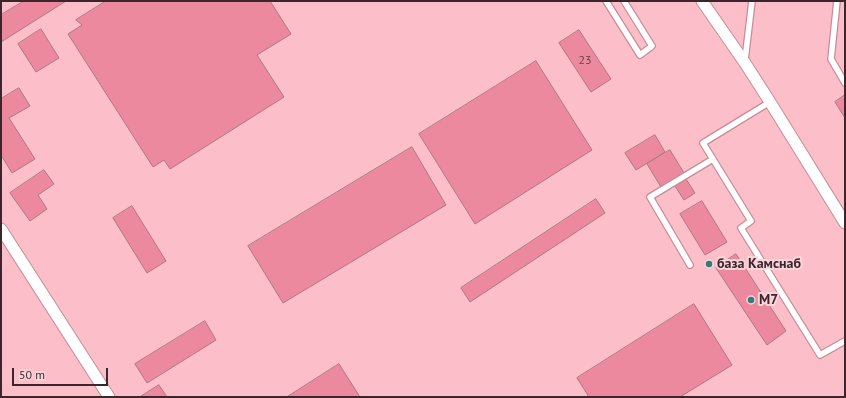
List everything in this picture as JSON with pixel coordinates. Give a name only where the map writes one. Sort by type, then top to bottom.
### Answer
[{"type":"street","points":[[702,1],[745,63],[845,223]]},
{"type":"street","points":[[1,229],[109,397]]},
{"type":"lane","points":[[606,1],[640,55],[652,46],[624,1]]},
{"type":"lane","points":[[745,63],[752,1]]},
{"type":"lane","points":[[837,1],[830,59],[845,83]]},
{"type":"lane","points":[[770,102],[703,143],[751,221],[741,228],[820,356],[845,341]]},
{"type":"lane","points":[[690,265],[650,197],[713,159]]},
{"type":"building","points":[[24,1],[66,1],[1,42],[1,15]]},
{"type":"building","points":[[106,1],[270,1],[291,34],[257,55],[284,97],[170,169],[164,160],[153,167],[68,34],[82,25],[76,20]]},
{"type":"building","points":[[41,29],[59,58],[36,72],[18,44]]},
{"type":"building","points":[[579,30],[611,79],[591,92],[559,43]]},
{"type":"building","points":[[536,61],[592,150],[475,224],[419,134]]},
{"type":"building","points":[[19,88],[30,106],[9,118],[35,159],[12,173],[1,155],[1,99]]},
{"type":"building","points":[[845,95],[845,118],[835,102]]},
{"type":"building","points":[[655,135],[665,152],[636,170],[625,153]]},
{"type":"building","points":[[412,147],[446,205],[283,303],[248,246]]},
{"type":"building","points":[[670,150],[684,173],[661,187],[647,164]]},
{"type":"building","points":[[44,170],[54,184],[38,195],[47,209],[30,221],[10,193]]},
{"type":"building","points":[[686,179],[695,193],[684,200],[675,186]]},
{"type":"building","points":[[596,199],[605,213],[470,302],[461,288]]},
{"type":"building","points":[[702,201],[727,242],[705,255],[680,214]]},
{"type":"building","points":[[132,206],[166,261],[147,273],[113,218]]},
{"type":"building","name":"М7","points":[[736,254],[786,331],[767,345],[716,268]]},
{"type":"building","points":[[694,304],[732,365],[680,397],[589,397],[577,378]]},
{"type":"building","points":[[205,321],[216,340],[147,383],[135,364]]},
{"type":"building","points":[[339,364],[360,397],[287,397]]},
{"type":"building","points":[[159,385],[167,397],[140,397]]},
{"type":"place","name":"база Камснаб","points":[[709,264]]},
{"type":"place","name":"М7","points":[[751,300]]}]
